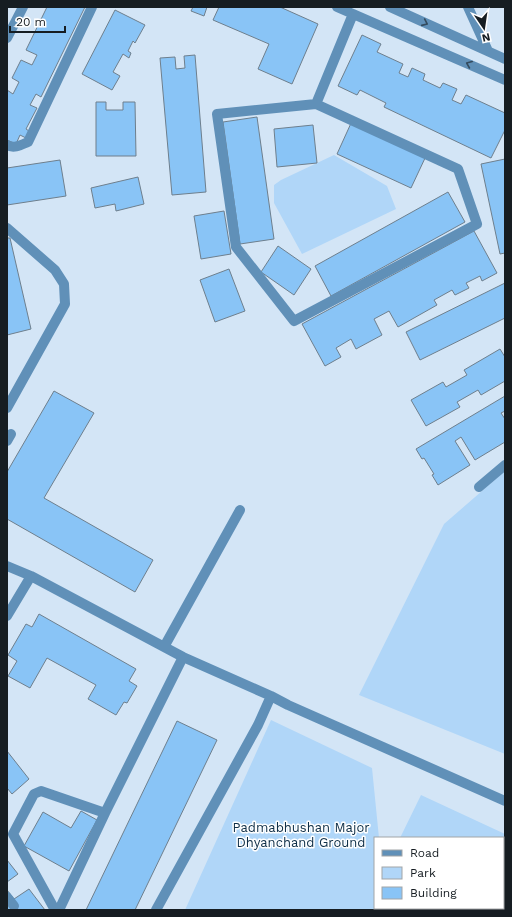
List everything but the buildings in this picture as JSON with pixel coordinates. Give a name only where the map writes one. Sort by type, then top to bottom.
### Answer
[{"type":"street","points":[[7,38],[23,7]]},
{"type":"street","points":[[7,145],[10,147],[19,146],[28,142],[92,7]]},
{"type":"street","points":[[390,7],[505,59]]},
{"type":"street","points":[[468,7],[488,52]]},
{"type":"street","points":[[340,8],[505,80]]},
{"type":"street","points":[[316,104],[353,14]]},
{"type":"street","points":[[316,104],[458,169],[477,224],[294,321],[236,247],[217,114],[316,104]]},
{"type":"street","points":[[7,228],[55,270],[64,284],[65,304],[7,408]]},
{"type":"street","points":[[479,487],[505,465]]},
{"type":"street","points":[[164,647],[240,510]]},
{"type":"street","points":[[7,566],[31,576],[183,657],[505,801]]},
{"type":"street","points":[[7,616],[31,576]]},
{"type":"street","points":[[60,910],[104,813],[183,657]]},
{"type":"street","points":[[156,910],[258,725],[271,696]]},
{"type":"street","points":[[55,910],[13,834],[34,794],[41,791],[104,813]]},
{"type":"street","points":[[7,897],[14,906]]},
{"type":"green space","points":[[334,155],[387,186],[396,209],[302,254],[274,203],[274,185],[281,180]]},
{"type":"green space","points":[[505,471],[505,754],[359,695],[444,524]]},
{"type":"green space","name":"Padmabhushan Major Dhyanchand Ground","points":[[271,720],[372,768],[379,837],[374,837],[374,909],[387,910],[185,910]]},
{"type":"green space","points":[[421,795],[505,834],[505,859],[504,861],[504,837],[400,837]]}]
